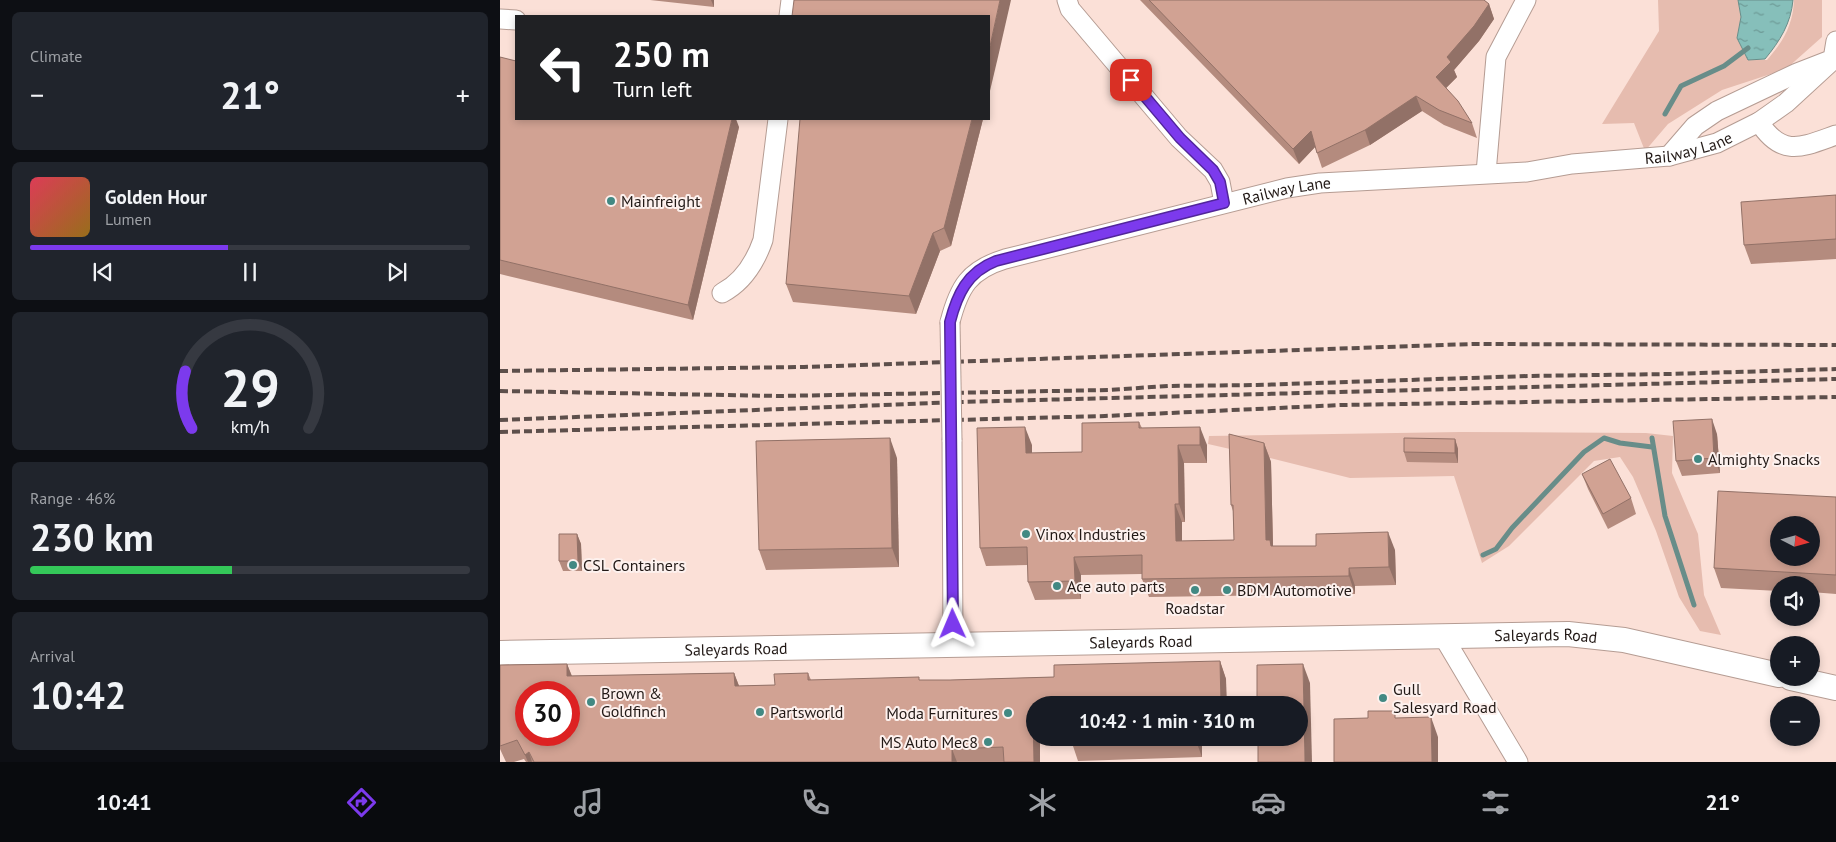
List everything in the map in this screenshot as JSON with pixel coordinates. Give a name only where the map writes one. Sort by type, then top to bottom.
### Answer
[{"type":"main road","name":"Saleyards Road","points":[[500,653],[1568,634],[1624,640],[1770,673]]},
{"type":"main road","points":[[1820,684],[1836,688]]},
{"type":"street","points":[[789,15],[791,0]]},
{"type":"street","points":[[1067,0],[1070,9],[1180,138],[1213,170],[1220,182],[1224,203]]},
{"type":"street","points":[[1486,173],[1496,57],[1526,0]]},
{"type":"street","points":[[500,19],[515,20]]},
{"type":"street","points":[[1669,156],[1695,126],[1717,111],[1797,73],[1835,52]]},
{"type":"street","name":"Railway Lane","points":[[953,645],[950,322],[963,286],[974,273],[987,265],[1224,203],[1304,185],[1527,172],[1572,164],[1669,156],[1717,143],[1759,122],[1786,103],[1835,52]]},
{"type":"street","points":[[722,293],[744,277],[758,256],[763,240],[778,120]]},
{"type":"street","points":[[1759,122],[1766,134],[1776,143],[1785,147],[1800,148],[1836,135]]},
{"type":"street","points":[[1443,636],[1518,762]]},
{"type":"shaded area","points":[[1658,0],[1738,0],[1741,17],[1737,38],[1748,60],[1767,60],[1773,53],[1786,33],[1792,17],[1794,0],[1822,0],[1822,37],[1786,69],[1722,90],[1668,124],[1645,151],[1634,123],[1602,124],[1659,31]]},
{"type":"shaded area","points":[[1460,432],[1646,433],[1673,436],[1672,473],[1698,534],[1704,595],[1721,635],[1700,631],[1679,597],[1656,531],[1633,477],[1620,457],[1594,461],[1509,546],[1482,563],[1454,476],[1350,478],[1208,444],[1209,436]]},
{"type":"water","points":[[1738,0],[1793,0],[1790,16],[1784,31],[1765,59],[1748,60],[1737,38],[1741,17]]},
{"type":"building","points":[[794,0],[1000,0],[990,46],[990,15],[792,15]]},
{"type":"building","points":[[1149,0],[1484,0],[1489,4],[1474,26],[1447,57],[1451,62],[1436,77],[1458,101],[1472,123],[1439,110],[1416,96],[1365,130],[1317,153],[1311,131],[1293,149]]},
{"type":"building","name":"Mainfreight","points":[[500,57],[515,61],[515,120],[732,120],[688,305],[500,260]]},
{"type":"building","points":[[800,120],[972,120],[944,228],[933,233],[909,296],[786,284]]},
{"type":"building","points":[[1836,195],[1836,239],[1744,245],[1741,202]]},
{"type":"building","points":[[1712,419],[1714,458],[1676,461],[1673,421]]},
{"type":"building","points":[[1139,422],[1139,428],[1200,427],[1200,445],[1178,445],[1179,504],[1175,504],[1176,541],[1234,540],[1229,434],[1264,443],[1266,540],[1270,540],[1271,546],[1316,546],[1316,534],[1388,532],[1389,567],[1349,568],[1349,576],[1142,579],[1142,555],[1074,557],[1075,581],[1028,582],[1027,547],[980,548],[977,428],[1025,427],[1026,453],[1082,452],[1082,423]]},
{"type":"building","points":[[890,438],[892,548],[759,550],[756,441]]},
{"type":"building","points":[[1404,438],[1455,439],[1455,453],[1404,452]]},
{"type":"building","points":[[1610,459],[1631,498],[1603,514],[1582,474]]},
{"type":"building","points":[[1718,491],[1836,497],[1836,575],[1714,568]]},
{"type":"building","points":[[559,534],[577,534],[578,561],[559,561]]},
{"type":"building","points":[[1220,661],[1221,696],[1026,696],[1026,746],[1034,746],[1034,762],[1004,762],[1003,747],[952,749],[952,762],[534,762],[529,752],[525,755],[520,746],[580,746],[580,681],[515,681],[515,741],[500,746],[500,665],[567,664],[567,676],[734,673],[735,686],[775,685],[774,674],[808,673],[808,680],[919,677],[919,680],[950,680],[1054,677],[1054,665]]},
{"type":"building","points":[[1303,664],[1304,696],[1257,696],[1257,665]]},
{"type":"building","points":[[1368,711],[1395,711],[1395,718],[1431,717],[1432,762],[1334,762],[1334,719],[1368,718]]},
{"type":"building","points":[[1258,746],[1305,746],[1305,762],[1258,762]]},
{"type":"waterway","points":[[1665,114],[1681,86],[1724,66],[1748,48]]},
{"type":"waterway","points":[[1483,555],[1496,549],[1512,528],[1584,452],[1604,438],[1620,443],[1652,447]]},
{"type":"waterway","points":[[1652,438],[1665,516],[1694,605]]},
{"type":"railway","points":[[500,371],[804,367],[1473,344],[1836,345]]},
{"type":"railway","points":[[500,391],[779,396],[1108,390],[1168,386],[1836,369]]},
{"type":"railway","points":[[500,420],[960,402],[1836,379]]},
{"type":"railway","points":[[500,432],[1105,416],[1342,405],[1836,397]]},
{"type":"place","name":"Mainfreight","points":[[611,201]]},
{"type":"place","name":"Almighty Snacks","points":[[1698,459]]},
{"type":"place","name":"Vinox Industries","points":[[1026,534]]},
{"type":"place","name":"CSL Containers","points":[[573,565]]},
{"type":"place","name":"Ace auto parts","points":[[1057,586]]},
{"type":"place","name":"Roadstar","points":[[1195,590]]},
{"type":"place","name":"BDM Automotive","points":[[1227,590]]},
{"type":"place","name":"Gull Salesyard Road","points":[[1383,698]]},
{"type":"place","name":"Brown & Goldfinch","points":[[591,702]]},
{"type":"place","name":"Partsworld","points":[[760,712]]},
{"type":"place","name":"Moda Furnitures","points":[[1008,713]]},
{"type":"place","name":"MS Auto Mec8","points":[[988,742]]},
{"type":"route","points":[[953,624],[950,322],[963,286],[974,273],[996,261],[1224,203],[1220,182],[1213,170],[1180,138],[1131,80]]}]
